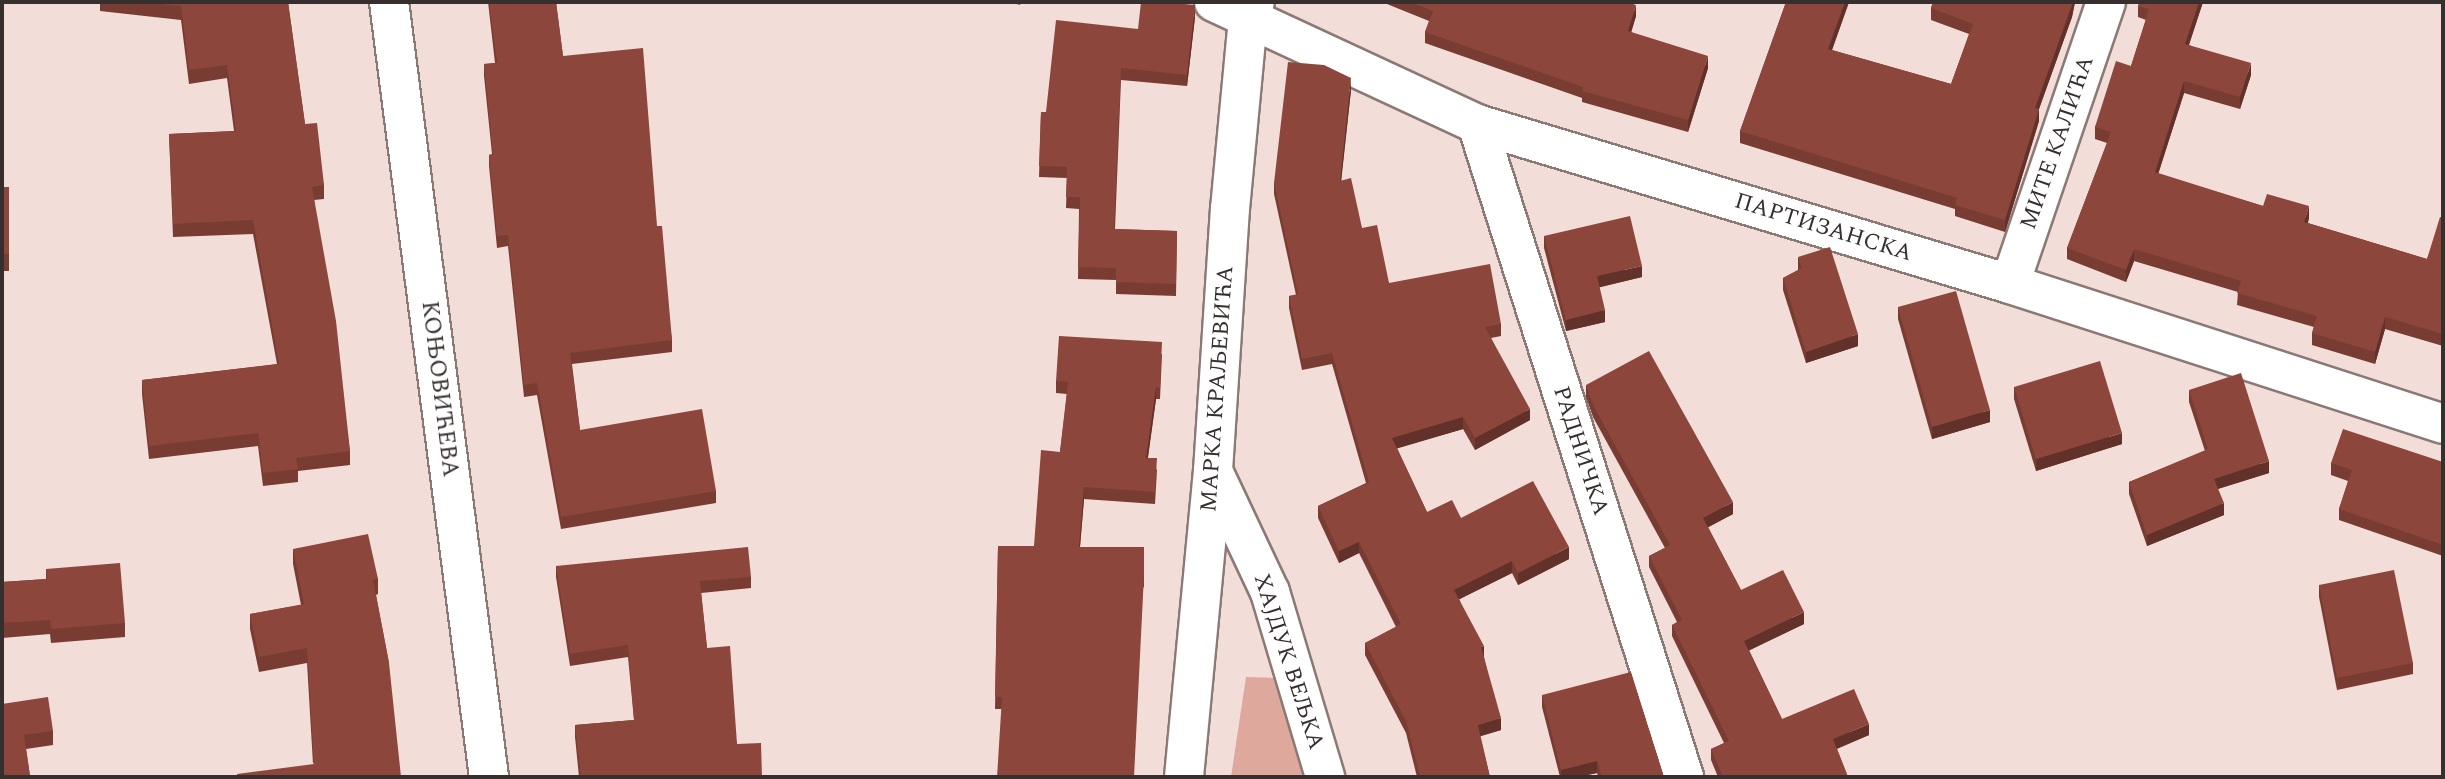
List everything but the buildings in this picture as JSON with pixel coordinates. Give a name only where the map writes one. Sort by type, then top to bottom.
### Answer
[{"type":"street","name":"КОЊОВИЋЕВА","points":[[389,2],[489,777]]},
{"type":"street","name":"ПАРТИЗАНСКА","points":[[1214,2],[1251,10],[1477,124],[2010,284],[2443,424]]},
{"type":"street","name":"МИТЕ КАЛИЋА","points":[[2010,284],[2106,2]]},
{"type":"street","name":"МАРКА КРАЉЕВИЋА","points":[[1184,777],[1213,471],[1251,10]]},
{"type":"street","name":"РАДНИЧКА","points":[[1477,124],[1684,777]]},
{"type":"street","name":"ХАЈДУК ВЕЉКА","points":[[1213,471],[1270,592],[1325,777]]},
{"type":"shaded area","points":[[1246,677],[1279,678],[1304,777],[1231,777]]}]
